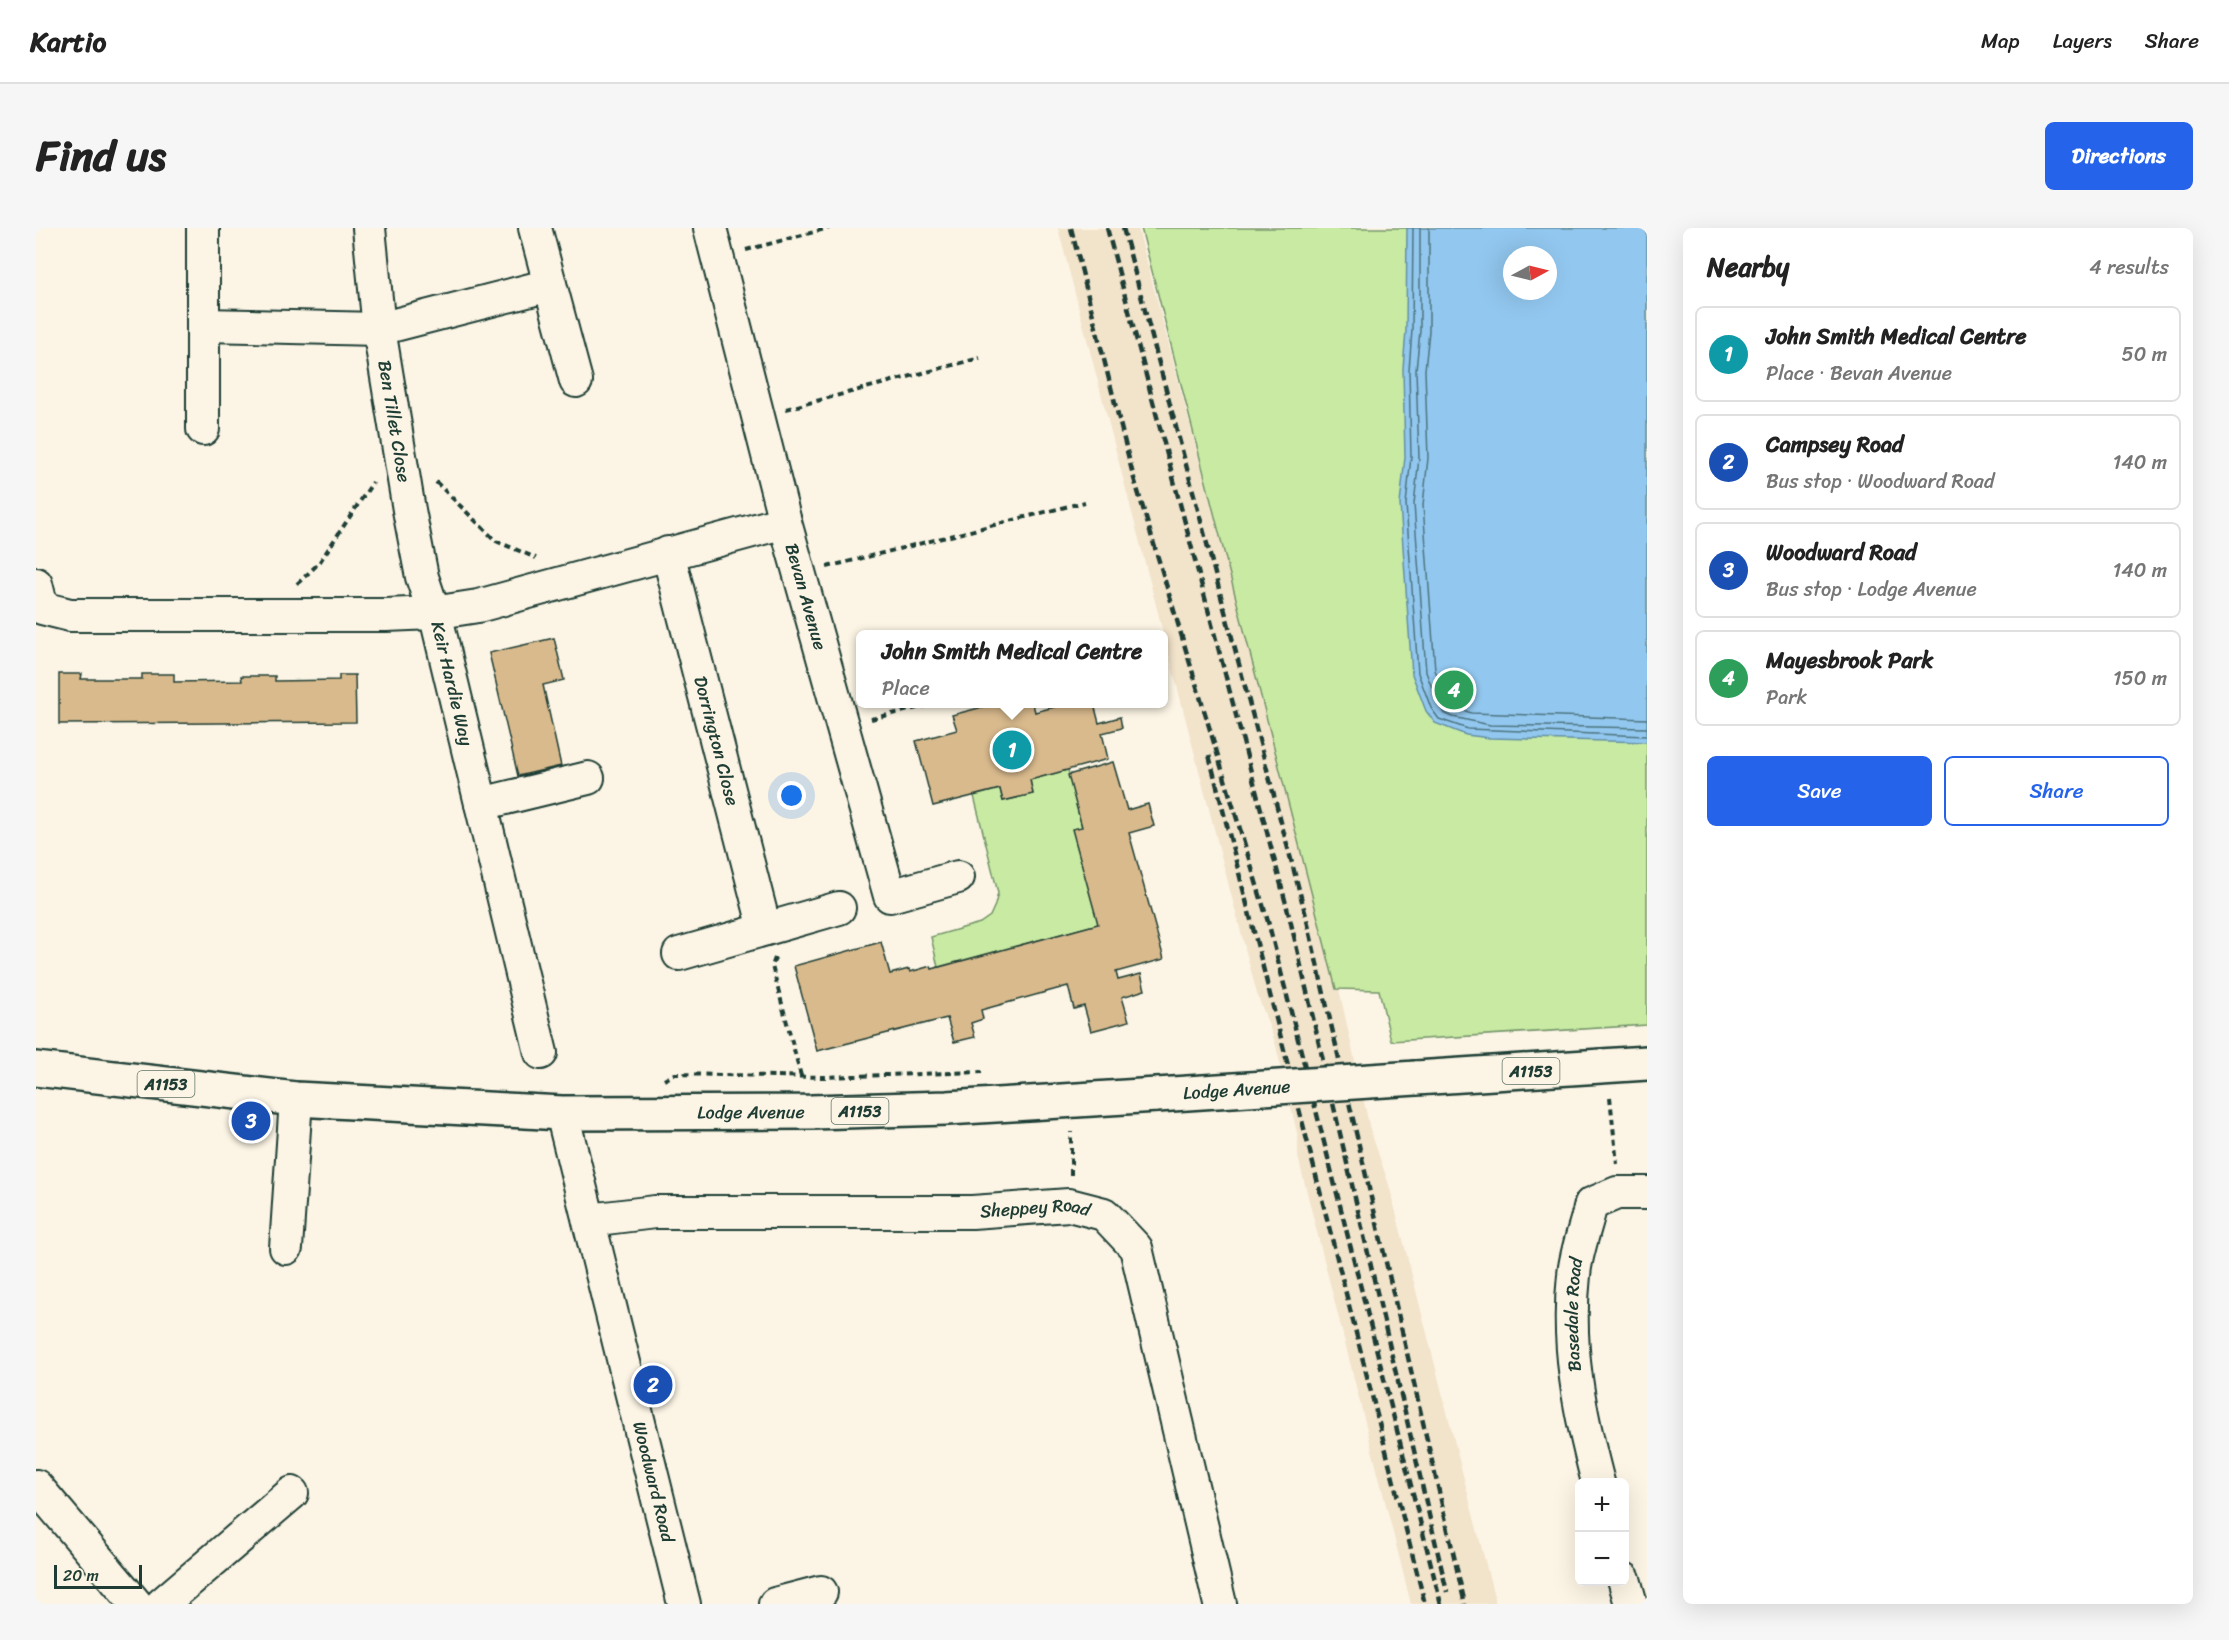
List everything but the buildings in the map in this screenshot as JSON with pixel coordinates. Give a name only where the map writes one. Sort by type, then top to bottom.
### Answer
[{"type":"main road","name":"Lodge Avenue","points":[[36,1069],[296,1099],[562,1113],[650,1113],[936,1108],[1647,1063]]},
{"type":"street","points":[[203,228],[203,429]]},
{"type":"street","name":"Ben Tillet Close","points":[[369,228],[380,329],[401,462],[422,577],[433,613]]},
{"type":"street","points":[[535,228],[576,381]]},
{"type":"street","name":"Bevan Avenue","points":[[714,243],[785,522],[890,896],[958,877]]},
{"type":"street","points":[[203,325],[380,329],[550,285]]},
{"type":"street","points":[[433,613],[478,606],[785,522]]},
{"type":"street","name":"Dorrington Close","points":[[668,553],[772,939]]},
{"type":"street","name":"Keir Hardie Way","points":[[38,607],[70,615],[433,613],[541,1053]]},
{"type":"street","points":[[481,804],[588,778]]},
{"type":"street","points":[[679,954],[772,939],[839,908]]},
{"type":"street","points":[[286,1248],[296,1099]]},
{"type":"street","name":"Woodward Road","points":[[562,1113],[684,1604]]},
{"type":"street","name":"Basedale Road","points":[[1597,1478],[1572,1366],[1574,1274],[1591,1204],[1617,1193],[1647,1193]]},
{"type":"street","name":"Sheppey Road","points":[[589,1220],[655,1212],[972,1212],[1069,1205],[1104,1214],[1136,1248],[1220,1604]]},
{"type":"street","points":[[36,1486],[136,1604]]},
{"type":"street","points":[[162,1604],[292,1493]]},
{"type":"street","points":[[1626,1586],[1631,1604]]},
{"type":"street","points":[[775,1604],[821,1592]]},
{"type":"path","points":[[714,243],[829,228]]},
{"type":"path","points":[[758,417],[980,358]]},
{"type":"path","points":[[292,589],[319,563],[381,470],[401,462],[416,461],[496,541],[536,558]]},
{"type":"path","points":[[801,574],[1085,502]]},
{"type":"path","points":[[844,726],[918,708]]},
{"type":"path","points":[[772,939],[772,966],[801,1076]]},
{"type":"path","points":[[650,1113],[660,1082],[675,1074],[801,1076],[991,1071]]},
{"type":"path","points":[[1611,1106],[1618,1169]]},
{"type":"path","points":[[1071,1143],[1071,1177]]},
{"type":"shaded area","points":[[1058,228],[1138,228],[1339,989],[1370,1129],[1389,1185],[1496,1604],[1411,1604],[1298,1157],[1298,1137],[1275,1042],[1257,994],[1168,651],[1168,630],[1162,630]]},
{"type":"green space","points":[[1141,228],[1647,228],[1647,1025],[1391,1041],[1379,990],[1336,989]]},
{"type":"green space","points":[[1068,770],[1082,827],[1098,924],[938,967],[931,937],[980,923],[990,916],[998,893],[974,796],[1000,789],[1003,801],[1033,794],[1030,780]]},
{"type":"water","points":[[1407,228],[1647,228],[1647,742],[1490,738],[1466,735],[1435,723],[1426,711],[1412,674],[1400,504],[1405,457],[1403,369],[1406,330]]},
{"type":"railway","points":[[1071,228],[1133,475],[1269,925],[1441,1604]]},
{"type":"railway","points":[[1107,228],[1290,919],[1447,1592]]},
{"type":"railway","points":[[1123,228],[1306,916],[1465,1604]]},
{"type":"railway","points":[[1209,755],[1425,1604]]},
{"type":"place","name":"Mayesbrook Park","points":[[1454,690]]},
{"type":"place","name":"John Smith Medical Centre","points":[[1012,750]]},
{"type":"place","name":"Woodward Road","points":[[251,1121]]},
{"type":"place","name":"Campsey Road","points":[[653,1385]]}]
